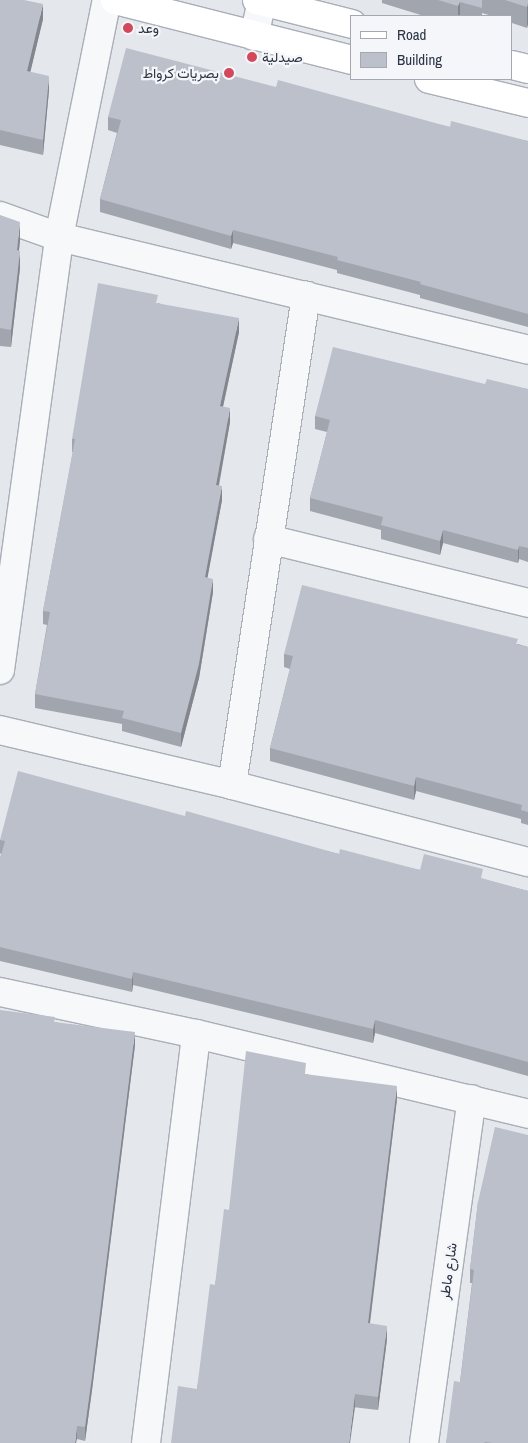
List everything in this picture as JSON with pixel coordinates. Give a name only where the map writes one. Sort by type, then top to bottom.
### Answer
[{"type":"main road","points":[[115,0],[350,60]]},
{"type":"main road","points":[[260,0],[350,23]]},
{"type":"main road","points":[[513,65],[528,69]]},
{"type":"main road","points":[[433,80],[528,103]]},
{"type":"street","points":[[0,670],[59,236],[107,0]]},
{"type":"street","points":[[254,36],[260,0]]},
{"type":"street","points":[[0,216],[59,236],[528,350]]},
{"type":"street","points":[[232,785],[306,296]]},
{"type":"street","points":[[268,539],[528,603]]},
{"type":"street","points":[[0,730],[232,785],[528,862]]},
{"type":"street","points":[[0,992],[196,1034],[528,1114]]},
{"type":"street","points":[[146,1443],[196,1034]]},
{"type":"street","name":"شارع ماطر","points":[[424,1443],[472,1099]]},
{"type":"building","points":[[0,0],[24,0],[43,4],[27,71],[49,76],[43,140],[0,130]]},
{"type":"building","points":[[438,0],[482,0],[482,8],[460,2],[458,6]]},
{"type":"building","points":[[505,0],[528,0],[528,3],[527,7]]},
{"type":"building","points":[[126,48],[276,87],[278,80],[450,127],[451,121],[528,141],[528,314],[420,284],[421,282],[337,260],[338,257],[233,230],[231,236],[100,199],[121,120],[108,117]]},
{"type":"building","points":[[0,215],[20,222],[17,250],[20,251],[11,330],[0,328]]},
{"type":"building","points":[[98,283],[158,295],[156,303],[239,318],[220,406],[230,408],[216,485],[222,486],[205,577],[213,579],[199,664],[181,733],[122,718],[124,711],[35,694],[50,612],[43,611],[75,439],[72,439]]},
{"type":"building","points":[[333,347],[485,384],[487,379],[528,389],[528,548],[519,546],[518,550],[443,530],[440,541],[381,525],[383,517],[310,498],[330,420],[315,416]]},
{"type":"building","points":[[302,585],[518,639],[516,644],[528,647],[528,812],[521,810],[522,805],[416,777],[414,786],[270,748],[293,656],[284,654]]},
{"type":"building","points":[[18,771],[185,816],[186,811],[339,854],[340,849],[420,870],[424,854],[483,869],[481,878],[528,891],[528,1062],[375,1020],[373,1029],[133,972],[132,979],[0,947],[0,859],[5,841],[0,840]]},
{"type":"building","points":[[0,1010],[55,1017],[54,1022],[135,1032],[85,1427],[77,1426],[75,1443],[0,1443]]},
{"type":"building","points":[[246,1051],[306,1063],[305,1074],[397,1086],[368,1323],[387,1326],[378,1397],[355,1394],[349,1443],[171,1443],[178,1386],[197,1389],[210,1284],[215,1285],[224,1209],[229,1210]]},
{"type":"building","points":[[495,1127],[528,1135],[528,1443],[446,1443],[454,1381],[460,1382],[474,1270],[470,1269],[478,1202]]},
{"type":"place","name":"وعد","points":[[128,28]]},
{"type":"place","name":"صيدلية","points":[[252,57]]},
{"type":"place","name":"بصريات كرواط","points":[[229,73]]}]
